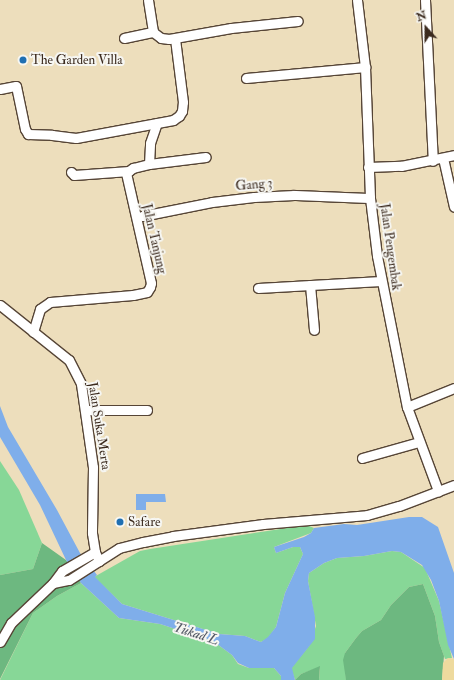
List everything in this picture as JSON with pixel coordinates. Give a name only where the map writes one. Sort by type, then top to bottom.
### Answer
[{"type":"street","points":[[148,0],[153,32],[161,38],[175,39],[231,28],[298,21]]},
{"type":"street","name":"Jalan Pengembak","points":[[357,0],[365,67],[370,198],[381,281],[407,408],[438,492]]},
{"type":"street","points":[[425,0],[432,161]]},
{"type":"street","points":[[124,38],[153,32]]},
{"type":"street","points":[[0,89],[16,86],[26,133],[28,134],[58,135],[76,138],[173,120],[179,116],[182,111],[183,102],[175,39]]},
{"type":"street","points":[[246,78],[365,67]]},
{"type":"street","points":[[149,164],[150,143],[157,123]]},
{"type":"street","points":[[368,167],[401,166],[432,161],[454,155]]},
{"type":"street","points":[[70,172],[74,175],[129,171],[149,164],[206,157]]},
{"type":"street","points":[[443,158],[454,207]]},
{"type":"street","name":"Jalan Tanjung","points":[[33,332],[40,309],[50,302],[133,295],[147,292],[150,287],[151,283],[127,179],[126,173],[129,171]]},
{"type":"street","name":"Gang 3","points":[[142,216],[212,202],[254,197],[294,195],[370,198]]},
{"type":"street","points":[[258,288],[381,281]]},
{"type":"street","points":[[310,285],[314,330]]},
{"type":"street","name":"Jalan Suka Merta","points":[[0,305],[33,332],[56,348],[74,367],[82,384],[94,466],[94,490],[91,518],[91,555],[97,563]]},
{"type":"street","points":[[407,408],[454,388]]},
{"type":"street","points":[[86,410],[147,410]]},
{"type":"street","points":[[362,458],[419,442]]},
{"type":"street","points":[[53,583],[63,582],[73,577],[119,548],[143,542],[263,524],[367,515],[399,506],[454,485]]},
{"type":"street","points":[[0,642],[11,623],[53,583],[57,577],[68,568],[91,555]]},
{"type":"green space","points":[[0,461],[19,490],[42,543],[33,569],[0,575]]},
{"type":"green space","points":[[307,525],[314,528],[311,533],[274,547],[276,553],[293,547],[300,547],[303,554],[285,593],[276,627],[268,638],[261,642],[245,636],[219,634],[122,604],[94,577],[140,551]]},
{"type":"green space","points":[[42,543],[66,560],[81,583],[57,596],[33,613],[0,679],[0,575],[33,569]]},
{"type":"green space","points":[[392,551],[401,552],[425,568],[439,601],[452,658],[445,659],[439,642],[435,616],[423,584],[409,587],[391,605],[381,620],[362,631],[356,638],[345,653],[346,680],[319,680],[320,667],[301,674],[295,680],[291,668],[309,646],[316,626],[308,581],[309,573],[324,563],[337,558],[364,556]]},
{"type":"green space","points":[[81,583],[119,618],[160,624],[213,641],[232,655],[238,664],[249,668],[274,668],[281,676],[281,680],[0,680],[33,613],[57,596]]},
{"type":"green space","points":[[423,584],[435,616],[439,642],[444,656],[442,680],[346,680],[343,660],[345,653],[356,638],[362,631],[381,620],[391,605],[409,587]]},
{"type":"green space","points":[[320,666],[319,680],[295,680],[301,674]]},
{"type":"sand","points":[[448,658],[454,659],[454,680],[442,680],[443,663]]},
{"type":"water","name":"Tukad L","points":[[0,406],[8,427],[57,510],[80,553],[97,575],[95,577],[122,604],[219,634],[245,636],[261,642],[268,637],[276,627],[285,593],[303,554],[300,547],[293,547],[276,553],[274,547],[304,537],[311,533],[314,528],[344,524],[357,525],[409,517],[422,517],[438,527],[454,573],[454,659],[448,645],[439,601],[431,580],[422,565],[401,552],[392,551],[364,556],[337,558],[324,563],[309,573],[308,581],[315,617],[315,639],[292,668],[295,680],[281,680],[281,676],[274,668],[249,668],[238,663],[232,655],[213,641],[160,624],[119,618],[81,583],[66,560],[40,505],[0,437]]},
{"type":"water","points":[[136,494],[165,494],[166,502],[146,502],[146,510],[136,510]]},
{"type":"place","name":"The Garden Villa","points":[[23,60]]},
{"type":"place","name":"Safare","points":[[120,522]]}]
